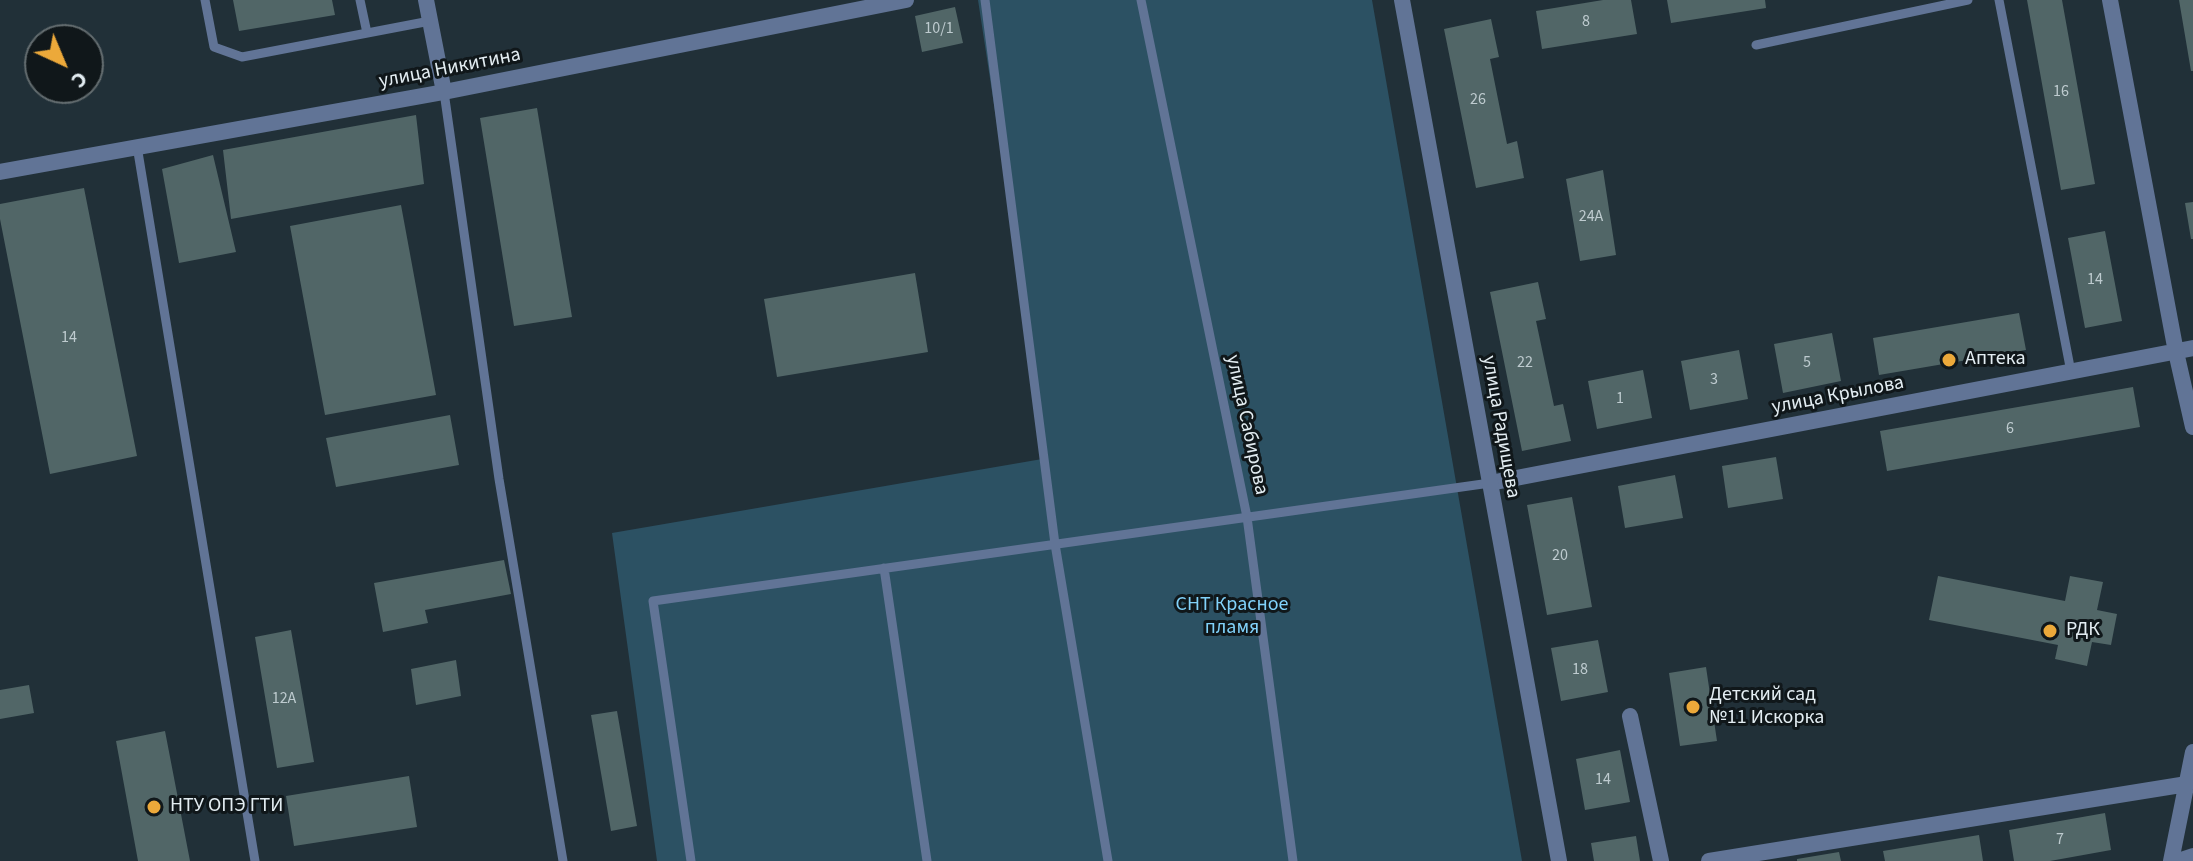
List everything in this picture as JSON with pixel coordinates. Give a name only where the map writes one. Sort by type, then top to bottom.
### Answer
[{"type":"street","points":[[426,0],[444,92]]},
{"type":"street","name":"улица Никитина","points":[[0,172],[444,92],[906,0]]},
{"type":"street","name":"улица Радищева","points":[[1403,0],[1559,861]]},
{"type":"street","points":[[2110,0],[2184,350],[2193,427]]},
{"type":"street","name":"улица Крылова","points":[[1490,483],[2184,350]]},
{"type":"street","points":[[1630,716],[1661,861]]},
{"type":"street","points":[[2171,861],[2193,752]]},
{"type":"street","points":[[1709,861],[2187,784]]},
{"type":"street","points":[[2178,861],[2193,856]]},
{"type":"lane","points":[[205,0],[214,47],[242,57],[430,21]]},
{"type":"lane","points":[[360,0],[367,33]]},
{"type":"lane","points":[[985,0],[1055,544],[1108,861]]},
{"type":"lane","name":"улица Сабирова","points":[[1141,0],[1247,517],[1293,861]]},
{"type":"lane","points":[[1756,45],[1968,0]]},
{"type":"lane","points":[[1999,0],[2071,372]]},
{"type":"lane","points":[[444,92],[499,479],[563,861]]},
{"type":"lane","points":[[137,146],[255,861]]},
{"type":"lane","points":[[691,861],[653,601],[1490,483]]},
{"type":"lane","points":[[884,568],[927,861]]},
{"type":"green space","name":"СНТ Красное пламя","points":[[978,0],[1372,0],[1522,861],[657,861],[612,533],[1048,458]]},
{"type":"building","points":[[233,0],[332,0],[335,15],[239,31]]},
{"type":"building","points":[[1603,0],[1631,0],[1637,34],[1542,49],[1536,11]]},
{"type":"building","points":[[1667,0],[1765,0],[1766,8],[1671,23]]},
{"type":"building","points":[[2027,0],[2062,0],[2095,184],[2061,190]]},
{"type":"building","points":[[2179,0],[2193,0],[2193,71],[2191,71]]},
{"type":"building","points":[[955,7],[963,43],[922,52],[915,16]]},
{"type":"building","points":[[1491,19],[1499,57],[1490,59],[1507,144],[1517,141],[1524,178],[1476,188],[1444,29]]},
{"type":"building","points":[[537,108],[572,317],[514,326],[480,118]]},
{"type":"building","points":[[416,115],[424,184],[231,219],[223,150]]},
{"type":"building","points":[[213,155],[236,252],[179,263],[162,169]]},
{"type":"building","points":[[1603,170],[1616,255],[1580,261],[1566,179]]},
{"type":"building","points":[[84,188],[137,456],[50,474],[0,219],[0,204]]},
{"type":"building","points":[[2193,202],[2193,239],[2191,239],[2185,203]]},
{"type":"building","points":[[401,205],[436,395],[325,415],[290,226]]},
{"type":"building","points":[[2105,231],[2122,321],[2085,328],[2068,238]]},
{"type":"building","points":[[915,273],[928,352],[777,377],[764,299]]},
{"type":"building","points":[[1538,282],[1546,319],[1536,321],[1554,406],[1563,404],[1571,441],[1522,451],[1490,292]]},
{"type":"building","points":[[2019,313],[2026,350],[1879,375],[1873,338]]},
{"type":"building","points":[[1832,333],[1841,381],[1783,393],[1774,344]]},
{"type":"building","points":[[1739,350],[1748,399],[1690,410],[1681,361]]},
{"type":"building","points":[[1643,370],[1652,418],[1597,429],[1588,381]]},
{"type":"building","points":[[2133,387],[2140,427],[1887,471],[1880,431]]},
{"type":"building","points":[[450,415],[459,465],[336,487],[326,438]]},
{"type":"building","points":[[1776,457],[1783,499],[1728,508],[1722,466]]},
{"type":"building","points":[[1675,475],[1683,518],[1625,528],[1618,486]]},
{"type":"building","points":[[1572,497],[1592,607],[1547,615],[1527,505]]},
{"type":"building","points":[[504,560],[511,594],[425,610],[428,623],[383,632],[374,583]]},
{"type":"building","name":"РДК","points":[[1938,576],[2065,601],[2070,576],[2103,582],[2097,610],[2117,614],[2111,645],[2092,642],[2087,666],[2055,659],[2058,645],[1929,620]]},
{"type":"building","points":[[291,630],[314,762],[277,768],[255,637]]},
{"type":"building","points":[[1598,640],[1608,692],[1561,701],[1551,648]]},
{"type":"building","points":[[456,660],[461,696],[416,705],[411,669]]},
{"type":"building","name":"Детский сад №11 Искорка","points":[[1706,667],[1717,741],[1680,746],[1669,673]]},
{"type":"building","points":[[29,685],[34,713],[0,719],[0,690]]},
{"type":"building","points":[[617,711],[637,826],[611,831],[591,715]]},
{"type":"building","points":[[165,731],[190,861],[138,861],[116,741]]},
{"type":"building","points":[[1620,750],[1630,802],[1585,810],[1576,759]]},
{"type":"building","points":[[409,776],[417,827],[294,846],[286,796]]},
{"type":"building","points":[[2105,813],[2111,850],[2050,861],[2014,861],[2009,830]]},
{"type":"building","points":[[1979,835],[1983,861],[1885,861],[1883,851]]},
{"type":"building","points":[[1636,836],[1640,861],[1594,861],[1591,843]]},
{"type":"building","points":[[1839,852],[1841,861],[1797,861],[1797,859]]},
{"type":"place","name":"Аптека","points":[[1949,360]]},
{"type":"place","name":"РДК","points":[[2050,631]]},
{"type":"place","name":"Детский сад №11 Искорка","points":[[1693,707]]},
{"type":"place","name":"НТУ ОПЭ ГТИ","points":[[154,807]]}]
